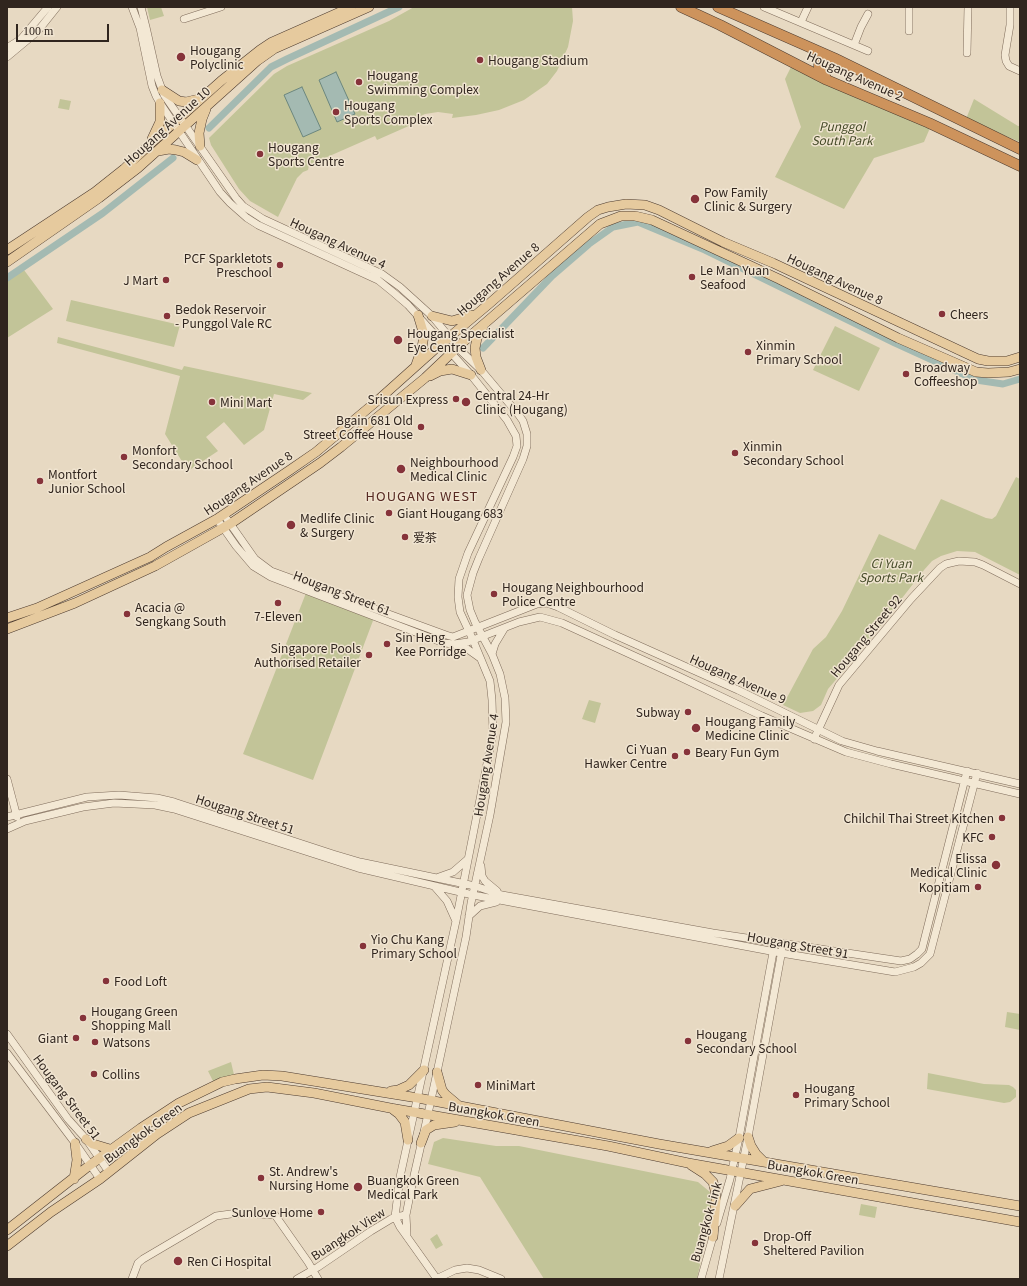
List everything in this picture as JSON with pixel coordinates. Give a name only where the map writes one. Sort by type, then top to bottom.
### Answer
[{"type":"highway","name":"Hougang Avenue 2","points":[[681,7],[720,25],[827,80],[928,123],[1020,166]]},
{"type":"highway","name":"Hougang Avenue 2","points":[[718,7],[834,58],[1020,149]]},
{"type":"highway","points":[[827,80],[819,69],[819,64],[834,58]]},
{"type":"main road","name":"Hougang Avenue 10","points":[[7,262],[99,198],[138,168],[157,151],[177,124],[201,98],[260,50],[272,42],[351,7]]},
{"type":"main road","name":"Hougang Avenue 10","points":[[7,250],[95,192],[150,144],[177,124],[186,126],[257,61],[274,49],[369,7]]},
{"type":"main road","points":[[162,90],[179,101],[186,102],[201,98]]},
{"type":"main road","points":[[150,144],[160,122],[160,103]]},
{"type":"main road","points":[[200,146],[200,125],[208,106]]},
{"type":"main road","points":[[157,151],[169,149],[176,150],[184,152],[197,160]]},
{"type":"main road","name":"Hougang Avenue 8","points":[[7,618],[37,608],[150,557],[220,517],[315,452],[377,402],[442,343],[588,217],[598,210],[608,207],[626,204],[644,205],[659,210],[723,242],[783,268],[978,359],[988,361],[1007,361],[1020,357]]},
{"type":"main road","name":"Hougang Avenue 8","points":[[7,629],[75,602],[155,566],[227,527],[320,463],[425,378],[454,350],[600,224],[620,216],[635,216],[652,220],[779,279],[898,338],[976,372],[1009,372],[1020,368]]},
{"type":"main road","points":[[779,279],[783,268]]},
{"type":"main road","points":[[858,318],[863,306]]},
{"type":"main road","points":[[432,316],[452,321],[476,314]]},
{"type":"main road","points":[[415,368],[422,348],[424,335],[418,316]]},
{"type":"main road","points":[[481,370],[476,357],[475,348],[477,338],[484,324]]},
{"type":"main road","points":[[425,378],[440,371],[452,369],[471,375]]},
{"type":"main road","points":[[383,1092],[398,1090],[409,1085],[424,1070]]},
{"type":"main road","points":[[437,1072],[442,1090],[460,1106]]},
{"type":"main road","name":"Buangkok Green","points":[[7,1230],[141,1128],[179,1103],[222,1082],[263,1075],[282,1076],[431,1100],[707,1152],[1020,1206]]},
{"type":"main road","name":"Buangkok Green","points":[[7,1246],[51,1212],[110,1172],[157,1134],[189,1113],[249,1090],[267,1087],[295,1090],[608,1146],[688,1163],[1020,1222]]},
{"type":"main road","points":[[390,1108],[399,1114],[405,1122],[408,1140]]},
{"type":"main road","points":[[421,1143],[426,1130],[434,1125],[468,1121]]},
{"type":"main road","points":[[707,1152],[728,1146],[744,1138],[764,1162]]},
{"type":"main road","points":[[86,1139],[93,1144],[113,1150]]},
{"type":"main road","points":[[74,1179],[76,1162],[75,1143]]},
{"type":"main road","points":[[688,1163],[705,1174],[713,1182],[716,1199],[713,1237]]},
{"type":"main road","points":[[735,1206],[750,1189],[764,1184],[786,1180]]},
{"type":"street","points":[[7,48],[21,39],[48,7]]},
{"type":"street","points":[[7,57],[37,32],[57,7]]},
{"type":"street","name":"Hougang Avenue 4","points":[[132,7],[140,28],[152,86],[160,103],[177,124]]},
{"type":"street","name":"Hougang Avenue 4","points":[[141,7],[157,76],[162,90],[177,124],[197,160],[220,192],[247,218],[258,225],[382,274],[400,287],[432,316],[450,337],[454,350],[471,375],[513,428],[516,436],[517,446],[513,457],[464,562],[459,579],[458,597],[462,617],[474,640],[490,681],[493,733],[456,921],[415,1112]]},
{"type":"street","points":[[184,19],[220,7]]},
{"type":"street","points":[[764,7],[868,51]]},
{"type":"street","points":[[801,22],[808,7]]},
{"type":"street","points":[[909,7],[909,31]]},
{"type":"street","points":[[967,53],[968,7]]},
{"type":"street","points":[[1010,7],[1010,24],[1005,55],[1008,66],[1020,71]]},
{"type":"street","points":[[854,45],[868,14]]},
{"type":"street","name":"Hougang Avenue 4","points":[[186,126],[243,206],[263,219],[314,247],[378,280],[408,305],[442,343],[481,370],[523,421],[527,434],[527,446],[523,459],[473,573],[468,596],[472,614],[492,654],[500,674],[505,698],[506,722],[490,815],[428,1114]]},
{"type":"street","name":"Hougang Street 61","points":[[220,517],[255,559],[271,571],[454,640],[482,659]]},
{"type":"street","name":"Hougang Street 92","points":[[814,739],[839,686],[850,671],[911,599],[940,568],[946,564],[959,561],[975,562],[1020,584]]},
{"type":"street","name":"Hougang Avenue 9","points":[[478,628],[537,604],[547,603],[614,635],[738,690],[842,741],[1020,784]]},
{"type":"street","points":[[472,614],[478,619],[493,621]]},
{"type":"street","points":[[454,640],[462,617]]},
{"type":"street","name":"Hougang Avenue 9","points":[[483,637],[519,622],[540,618],[562,623],[762,716],[836,748],[866,758],[1020,794]]},
{"type":"street","points":[[454,640],[469,631],[478,628]]},
{"type":"street","points":[[492,654],[495,644],[504,629]]},
{"type":"street","points":[[454,640],[474,640],[483,637]]},
{"type":"street","name":"Hougang Street 91","points":[[473,895],[502,898],[827,951],[901,961],[910,959],[922,949],[967,771]]},
{"type":"street","name":"Hougang Street 91","points":[[475,886],[502,898],[773,952],[896,972],[914,968],[927,959],[933,943],[977,773]]},
{"type":"street","points":[[7,779],[19,823]]},
{"type":"street","name":"Hougang Street 51","points":[[7,817],[86,797],[119,795],[157,798],[174,802],[333,854],[390,869],[475,886]]},
{"type":"street","name":"Hougang Street 51","points":[[8,828],[19,823],[58,812],[106,804],[127,803],[155,805],[358,868],[473,895]]},
{"type":"street","points":[[7,817],[8,828]]},
{"type":"street","points":[[437,878],[453,872],[468,859]]},
{"type":"street","points":[[469,916],[480,906],[502,898],[482,876],[480,862]]},
{"type":"street","points":[[433,885],[443,894],[456,921]]},
{"type":"street","points":[[744,1138],[774,943]]},
{"type":"street","points":[[737,1171],[783,944]]},
{"type":"street","points":[[825,961],[827,951]]},
{"type":"street","name":"Hougang Street 51","points":[[7,1034],[64,1113],[86,1139],[110,1172]]},
{"type":"street","name":"Hougang Street 51","points":[[7,1054],[75,1143],[100,1179]]},
{"type":"street","name":"Buangkok View","points":[[415,1112],[400,1177],[395,1217],[400,1227],[437,1279],[455,1270],[467,1268],[479,1270],[501,1279]]},
{"type":"street","points":[[407,1235],[406,1215],[412,1180],[428,1114]]},
{"type":"street","name":"Buangkok Link","points":[[719,1279],[735,1206],[737,1171]]},
{"type":"street","name":"Buangkok Link","points":[[701,1279],[713,1237],[737,1171]]},
{"type":"street","name":"Buangkok View","points":[[132,1279],[138,1263],[143,1258],[216,1216],[238,1213],[275,1214],[318,1279]]},
{"type":"street","name":"Buangkok View","points":[[297,1279],[371,1231],[395,1217],[406,1215]]},
{"type":"green space","points":[[147,7],[161,7],[164,16],[150,20]]},
{"type":"green space","name":"Hougang Sports Complex","points":[[414,7],[572,7],[573,21],[568,47],[557,71],[547,84],[524,100],[499,110],[476,115],[452,118],[453,114],[438,112],[425,114],[410,121],[411,125],[377,140],[375,136],[309,165],[308,170],[303,172],[297,178],[278,217],[250,201],[239,189],[211,145],[209,138],[274,74],[287,66],[389,21]]},
{"type":"green space","name":"Punggol South Park","points":[[793,63],[930,128],[924,142],[874,158],[844,209],[775,177],[801,127],[785,79]]},
{"type":"green space","points":[[60,99],[71,101],[69,110],[58,108]]},
{"type":"green space","points":[[974,99],[1020,126],[1020,142],[966,119]]},
{"type":"green space","points":[[21,266],[53,309],[7,338],[7,275]]},
{"type":"green space","points":[[71,300],[180,325],[174,347],[66,321]]},
{"type":"green space","points":[[835,326],[880,348],[859,391],[813,370]]},
{"type":"green space","points":[[58,337],[182,370],[184,366],[312,393],[303,400],[274,394],[264,430],[244,445],[224,422],[206,437],[218,451],[188,471],[165,434],[180,376],[57,343]]},
{"type":"green space","name":"Ci Yuan Sports Park","points":[[1016,477],[1020,479],[1020,575],[975,552],[957,551],[941,556],[932,561],[924,570],[863,648],[828,689],[821,705],[813,711],[800,713],[783,705],[813,649],[826,637],[842,611],[879,534],[915,550],[941,499],[986,518],[992,519],[996,516]]},
{"type":"green space","points":[[306,593],[374,618],[313,780],[243,754]]},
{"type":"green space","points":[[589,700],[601,703],[595,723],[582,719]]},
{"type":"green space","points":[[1007,1012],[1020,1014],[1020,1030],[1005,1027]]},
{"type":"green space","points":[[231,1062],[235,1079],[215,1085],[208,1071]]},
{"type":"green space","points":[[928,1073],[984,1084],[1009,1085],[1016,1090],[1016,1097],[1010,1102],[1004,1103],[927,1089]]},
{"type":"green space","points":[[443,1138],[496,1146],[519,1146],[698,1182],[710,1192],[711,1214],[697,1279],[544,1279],[480,1177],[428,1164],[434,1142]]},
{"type":"green space","points":[[861,1204],[877,1207],[875,1218],[859,1215]]},
{"type":"green space","points":[[437,1234],[443,1245],[436,1249],[430,1239]]},
{"type":"water","points":[[336,72],[355,114],[337,122],[319,80]]},
{"type":"water","points":[[302,87],[321,129],[303,137],[284,95]]},
{"type":"waterway","points":[[209,128],[271,67],[399,7]]},
{"type":"waterway","points":[[7,278],[103,213],[173,158]]},
{"type":"waterway","points":[[483,348],[552,276],[589,244],[613,227],[638,222],[705,250],[895,343],[976,380],[1003,384],[1020,379]]},
{"type":"place","name":"Hougang Polyclinic","points":[[181,57]]},
{"type":"place","name":"Hougang Stadium","points":[[480,60]]},
{"type":"place","name":"Hougang Swimming Complex","points":[[359,82]]},
{"type":"place","name":"Hougang Sports Complex","points":[[336,112]]},
{"type":"place","name":"Hougang Sports Centre","points":[[260,154]]},
{"type":"place","name":"Pow Family Clinic & Surgery","points":[[695,199]]},
{"type":"place","name":"PCF Sparkletots Preschool","points":[[280,265]]},
{"type":"place","name":"Le Man Yuan Seafood","points":[[692,277]]},
{"type":"place","name":"J Mart","points":[[166,280]]},
{"type":"place","name":"Cheers","points":[[942,314]]},
{"type":"place","name":"Bedok Reservoir - Punggol Vale RC","points":[[167,316]]},
{"type":"place","name":"Hougang Specialist Eye Centre","points":[[398,340]]},
{"type":"place","name":"Xinmin Primary School","points":[[748,352]]},
{"type":"place","name":"Broadway Coffeeshop","points":[[906,374]]},
{"type":"place","name":"Srisun Express","points":[[456,399]]},
{"type":"place","name":"Mini Mart","points":[[212,402]]},
{"type":"place","name":"Central 24-Hr Clinic (Hougang)","points":[[466,402]]},
{"type":"place","name":"Bgain 681 Old Street Coffee House","points":[[421,427]]},
{"type":"place","name":"Xinmin Secondary School","points":[[735,453]]},
{"type":"place","name":"Monfort Secondary School","points":[[124,457]]},
{"type":"place","name":"Neighbourhood Medical Clinic","points":[[401,469]]},
{"type":"place","name":"Montfort Junior School","points":[[40,481]]},
{"type":"place","name":"Giant Hougang 683","points":[[389,513]]},
{"type":"place","name":"Medlife Clinic & Surgery","points":[[291,525]]},
{"type":"place","name":"爱茶","points":[[405,537]]},
{"type":"place","name":"Hougang Neighbourhood Police Centre","points":[[494,594]]},
{"type":"place","name":"7-Eleven","points":[[278,603]]},
{"type":"place","name":"Acacia @ Sengkang South","points":[[127,614]]},
{"type":"place","name":"Sin Heng Kee Porridge","points":[[387,644]]},
{"type":"place","name":"Singapore Pools Authorised Retailer","points":[[369,655]]},
{"type":"place","name":"Subway","points":[[688,712]]},
{"type":"place","name":"Hougang Family Medicine Clinic","points":[[696,728]]},
{"type":"place","name":"Beary Fun Gym","points":[[687,752]]},
{"type":"place","name":"Ci Yuan Hawker Centre","points":[[675,756]]},
{"type":"place","name":"Chilchil Thai Street Kitchen","points":[[1002,818]]},
{"type":"place","name":"KFC","points":[[992,837]]},
{"type":"place","name":"Elissa Medical Clinic","points":[[996,865]]},
{"type":"place","name":"Kopitiam","points":[[978,887]]},
{"type":"place","name":"Yio Chu Kang Primary School","points":[[363,946]]},
{"type":"place","name":"Food Loft","points":[[106,981]]},
{"type":"place","name":"Hougang Green Shopping Mall","points":[[83,1018]]},
{"type":"place","name":"Giant","points":[[76,1038]]},
{"type":"place","name":"Hougang Secondary School","points":[[688,1041]]},
{"type":"place","name":"Watsons","points":[[95,1042]]},
{"type":"place","name":"Collins","points":[[94,1074]]},
{"type":"place","name":"MiniMart","points":[[478,1085]]},
{"type":"place","name":"Hougang Primary School","points":[[796,1095]]},
{"type":"place","name":"St. Andrew's Nursing Home","points":[[261,1178]]},
{"type":"place","name":"Buangkok Green Medical Park","points":[[358,1187]]},
{"type":"place","name":"Sunlove Home","points":[[321,1212]]},
{"type":"place","name":"Drop-Off Sheltered Pavilion","points":[[755,1243]]},
{"type":"place","name":"Ren Ci Hospital","points":[[178,1261]]},
{"type":"district","name":"HOUGANG WEST","points":[[422,496]]}]
